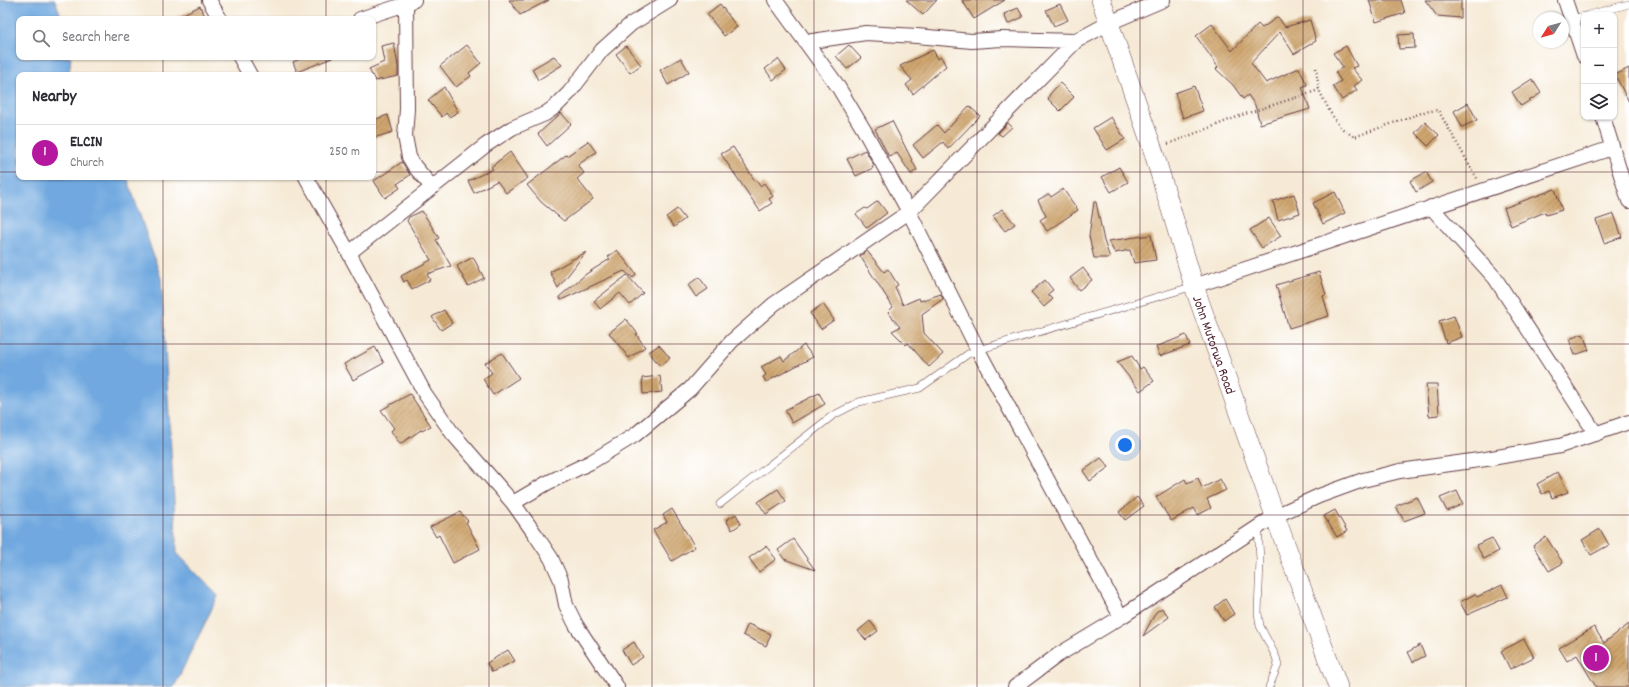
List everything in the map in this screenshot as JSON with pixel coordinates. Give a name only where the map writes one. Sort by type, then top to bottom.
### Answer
[{"type":"street","points":[[209,0],[218,16]]},
{"type":"street","points":[[349,253],[486,145],[512,128],[545,114],[556,106],[569,93],[602,50],[631,24],[670,0]]},
{"type":"street","points":[[775,0],[837,85],[849,104],[908,212],[978,350],[1121,617]]},
{"type":"street","name":"John Mutorwa Road","points":[[1101,0],[1153,150],[1194,286],[1275,516],[1338,687]]},
{"type":"street","points":[[514,503],[547,483],[591,462],[635,435],[690,389],[732,341],[774,304],[908,212],[1076,42],[1109,23],[1164,0]]},
{"type":"street","points":[[1565,0],[1578,18],[1583,48]]},
{"type":"street","points":[[369,16],[410,2],[405,136],[409,157],[415,167],[432,187]]},
{"type":"street","points":[[806,42],[866,33],[972,41],[1010,39],[1076,42]]},
{"type":"street","points":[[242,60],[248,72]]},
{"type":"street","points":[[1604,120],[1612,148],[1624,167],[1629,202]]},
{"type":"street","points":[[1194,286],[1612,148]]},
{"type":"street","points":[[308,180],[425,394],[453,434],[514,503],[551,558],[561,580],[566,605],[569,612],[617,687]]},
{"type":"street","points":[[1432,207],[1495,278],[1596,434]]},
{"type":"street","points":[[1015,687],[1058,655],[1121,617],[1275,516],[1319,496],[1363,480],[1400,471],[1486,459],[1560,446],[1629,422]]},
{"type":"lane","points":[[1599,12],[1629,4]]},
{"type":"lane","points":[[720,504],[832,416],[859,402],[920,388],[963,358],[978,350],[1194,286]]},
{"type":"lane","points":[[1258,527],[1260,560],[1258,613],[1260,626],[1278,665],[1269,687]]},
{"type":"path","points":[[1316,68],[1319,90],[1330,112],[1340,127],[1354,137],[1424,112],[1438,110],[1484,190]]},
{"type":"path","points":[[1153,150],[1242,115],[1319,90]]},
{"type":"water","points":[[0,0],[55,0],[61,16],[16,16],[16,60],[71,60],[69,72],[16,72],[16,180],[128,180],[161,278],[177,553],[218,596],[174,687],[0,687]]},
{"type":"building","points":[[509,0],[549,0],[520,15]]},
{"type":"building","points":[[906,0],[937,0],[923,15]]},
{"type":"building","points":[[962,0],[1005,0],[974,19]]},
{"type":"building","points":[[1369,0],[1401,0],[1405,13],[1376,22]]},
{"type":"building","points":[[1425,0],[1461,0],[1461,18],[1437,16]]},
{"type":"building","points":[[720,4],[737,27],[724,36],[707,14]]},
{"type":"building","points":[[1060,4],[1068,20],[1054,26],[1046,10]]},
{"type":"building","points":[[200,6],[205,16],[179,16]]},
{"type":"building","points":[[1018,8],[1023,17],[1008,24],[1004,14]]},
{"type":"building","points":[[1278,17],[1285,27],[1310,20],[1316,41],[1294,54],[1280,32],[1251,63],[1266,83],[1299,68],[1307,85],[1302,87],[1310,109],[1260,124],[1255,105],[1248,95],[1243,99],[1233,85],[1216,69],[1218,67],[1196,36],[1212,24],[1232,51],[1258,24],[1262,28]]},
{"type":"building","points":[[1414,34],[1415,48],[1399,49],[1398,35]]},
{"type":"building","points":[[394,43],[398,66],[398,76],[376,81],[376,72],[370,72],[369,69],[384,62],[381,46]]},
{"type":"building","points":[[467,45],[481,63],[469,73],[471,76],[456,87],[440,66]]},
{"type":"building","points":[[849,45],[861,58],[847,69],[836,56]]},
{"type":"building","points":[[626,46],[641,65],[630,73],[616,54]]},
{"type":"building","points":[[1346,46],[1357,66],[1352,68],[1362,80],[1354,86],[1357,90],[1342,100],[1333,86],[1341,81],[1335,72],[1343,67],[1333,53]]},
{"type":"building","points":[[933,50],[938,59],[941,57],[946,66],[913,94],[906,85],[912,80],[900,66]]},
{"type":"building","points":[[554,56],[562,65],[538,80],[532,69]]},
{"type":"building","points":[[681,58],[689,72],[668,85],[660,70]]},
{"type":"building","points":[[778,59],[786,70],[773,80],[765,69]]},
{"type":"building","points":[[297,60],[327,60],[297,72],[293,62]]},
{"type":"building","points":[[1629,68],[1629,102],[1617,79],[1617,74]]},
{"type":"building","points":[[1532,79],[1541,93],[1521,106],[1512,92]]},
{"type":"building","points":[[1060,83],[1074,97],[1060,111],[1048,99],[1050,94]]},
{"type":"building","points":[[1194,86],[1203,111],[1183,118],[1175,93]]},
{"type":"building","points":[[444,87],[458,112],[449,117],[446,113],[442,117],[428,100]]},
{"type":"building","points":[[1468,103],[1477,120],[1462,127],[1454,111]]},
{"type":"building","points":[[969,106],[980,116],[948,149],[943,142],[923,158],[913,145],[937,125],[944,133]]},
{"type":"building","points":[[561,113],[571,124],[547,146],[538,134]]},
{"type":"building","points":[[388,115],[393,132],[376,137],[376,119]]},
{"type":"building","points":[[1111,117],[1125,139],[1107,150],[1093,128]]},
{"type":"building","points":[[892,121],[917,170],[911,174],[897,153],[889,157],[875,129]]},
{"type":"building","points":[[1425,122],[1439,135],[1428,146],[1415,133]]},
{"type":"building","points":[[1008,123],[1012,127],[1002,136],[998,133]]},
{"type":"building","points":[[588,141],[596,152],[578,165],[584,173],[577,179],[593,199],[564,221],[541,202],[527,185],[566,155],[567,156]]},
{"type":"building","points":[[733,147],[755,181],[756,180],[760,186],[764,183],[773,196],[769,199],[772,203],[760,211],[721,154]]},
{"type":"building","points":[[865,150],[874,165],[872,166],[873,168],[856,176],[847,159]]},
{"type":"building","points":[[510,152],[528,178],[506,193],[497,181],[474,193],[468,181],[493,169],[491,167]]},
{"type":"building","points":[[402,162],[410,175],[397,184],[400,188],[385,198],[374,181]]},
{"type":"building","points":[[1119,167],[1128,182],[1111,192],[1102,177]]},
{"type":"building","points":[[1426,172],[1432,182],[1416,192],[1410,181]]},
{"type":"building","points":[[1063,189],[1078,210],[1047,231],[1040,220],[1046,216],[1038,200],[1049,194],[1051,197]]},
{"type":"building","points":[[1555,189],[1562,210],[1546,215],[1545,212],[1511,226],[1504,208]]},
{"type":"building","points":[[1335,192],[1345,213],[1323,224],[1313,203]]},
{"type":"building","points":[[1294,194],[1300,213],[1278,220],[1273,201]]},
{"type":"building","points":[[878,201],[887,213],[867,228],[856,214],[865,208],[867,209]]},
{"type":"building","points":[[1094,202],[1096,202],[1104,241],[1110,258],[1094,258],[1089,236]]},
{"type":"building","points":[[677,209],[685,219],[674,227],[666,217]]},
{"type":"building","points":[[1002,209],[1015,224],[1005,231],[993,216]]},
{"type":"building","points":[[422,211],[439,238],[436,240],[451,266],[427,274],[430,280],[412,289],[407,280],[404,282],[401,276],[431,260],[407,221],[409,217]]},
{"type":"building","points":[[1614,214],[1622,237],[1604,243],[1596,220]]},
{"type":"building","points":[[1269,218],[1281,236],[1262,248],[1250,230]]},
{"type":"building","points":[[1151,235],[1156,260],[1134,263],[1130,250],[1115,253],[1108,241]]},
{"type":"building","points":[[617,250],[636,274],[633,278],[624,271],[561,300],[559,297],[586,274],[610,259],[608,257]]},
{"type":"building","points":[[867,251],[884,272],[888,269],[898,285],[895,287],[903,305],[919,298],[920,301],[941,294],[943,299],[922,314],[924,333],[943,354],[929,367],[908,343],[906,345],[892,331],[900,327],[888,312],[893,307],[860,256]]},
{"type":"building","points":[[586,252],[558,288],[550,272]]},
{"type":"building","points":[[473,257],[484,278],[468,286],[457,266]]},
{"type":"building","points":[[1083,268],[1092,280],[1079,290],[1070,278]]},
{"type":"building","points":[[1319,272],[1326,295],[1323,296],[1329,316],[1289,328],[1276,285]]},
{"type":"building","points":[[627,275],[643,293],[630,305],[620,293],[600,309],[594,301]]},
{"type":"building","points":[[699,277],[708,289],[696,297],[688,285]]},
{"type":"building","points":[[1045,280],[1053,290],[1048,294],[1053,299],[1044,307],[1031,292]]},
{"type":"building","points":[[823,304],[834,320],[821,329],[810,313]]},
{"type":"building","points":[[444,310],[452,323],[441,330],[432,317]]},
{"type":"building","points":[[1454,316],[1462,337],[1446,343],[1439,321]]},
{"type":"building","points":[[626,319],[638,334],[636,334],[645,347],[629,358],[609,333]]},
{"type":"building","points":[[1583,334],[1589,350],[1575,355],[1569,339]]},
{"type":"building","points":[[1186,335],[1190,345],[1160,356],[1156,347]]},
{"type":"building","points":[[659,345],[670,358],[660,366],[649,352]]},
{"type":"building","points":[[804,345],[813,357],[766,382],[763,377],[766,375],[761,367],[781,356],[784,361]]},
{"type":"building","points":[[375,347],[384,363],[353,380],[344,364]]},
{"type":"building","points":[[502,353],[519,378],[493,395],[483,379],[492,373],[485,363]]},
{"type":"building","points":[[1132,356],[1140,369],[1143,367],[1154,381],[1140,391],[1117,362]]},
{"type":"building","points":[[660,376],[662,392],[643,394],[642,378]]},
{"type":"building","points":[[1426,384],[1437,384],[1439,415],[1429,416]]},
{"type":"building","points":[[819,393],[825,404],[792,423],[785,410]]},
{"type":"building","points":[[410,394],[431,426],[422,431],[421,430],[400,444],[391,431],[394,428],[381,410]]},
{"type":"building","points":[[1101,458],[1109,467],[1090,481],[1083,471]]},
{"type":"building","points":[[1558,472],[1568,492],[1552,498],[1549,491],[1542,494],[1537,484]]},
{"type":"building","points":[[1198,478],[1202,488],[1220,479],[1226,490],[1207,499],[1211,508],[1198,515],[1194,508],[1171,521],[1156,497],[1185,479],[1187,483]]},
{"type":"building","points":[[778,489],[786,501],[766,514],[758,502]]},
{"type":"building","points":[[1457,491],[1463,504],[1447,511],[1440,498]]},
{"type":"building","points":[[1137,497],[1144,506],[1125,520],[1119,512]]},
{"type":"building","points":[[1417,497],[1425,513],[1404,521],[1396,506]]},
{"type":"building","points":[[672,509],[695,547],[672,561],[653,530],[667,522],[663,515]]},
{"type":"building","points":[[1335,510],[1347,531],[1337,537],[1324,516]]},
{"type":"building","points":[[460,512],[468,521],[466,522],[480,549],[453,563],[439,535],[436,537],[430,527]]},
{"type":"building","points":[[736,514],[741,524],[732,530],[726,520]]},
{"type":"building","points":[[1600,529],[1609,545],[1591,555],[1582,540]]},
{"type":"building","points":[[1546,537],[1563,563],[1549,571],[1533,546]]},
{"type":"building","points":[[1492,538],[1499,551],[1484,559],[1476,545]]},
{"type":"building","points":[[793,539],[815,570],[784,559],[778,550]]},
{"type":"building","points":[[766,546],[776,559],[759,572],[749,558]]},
{"type":"building","points":[[1502,585],[1508,597],[1467,615],[1460,602],[1475,594],[1477,597]]},
{"type":"building","points":[[1225,599],[1234,614],[1224,621],[1215,607]]},
{"type":"building","points":[[1162,608],[1169,617],[1143,636],[1156,612]]},
{"type":"building","points":[[870,621],[878,631],[866,640],[858,631]]},
{"type":"building","points":[[748,624],[771,634],[766,646],[743,635]]},
{"type":"building","points":[[1629,624],[1629,687],[1596,687],[1577,655],[1567,661],[1559,648],[1594,627],[1604,643]]},
{"type":"building","points":[[1524,639],[1534,657],[1510,669],[1501,651]]},
{"type":"building","points":[[634,642],[643,657],[631,665],[622,650]]},
{"type":"building","points":[[1420,645],[1425,656],[1413,662],[1408,652]]},
{"type":"building","points":[[508,650],[515,661],[492,672],[487,663]]},
{"type":"place","name":"ELCIN","points":[[1596,658]]}]
